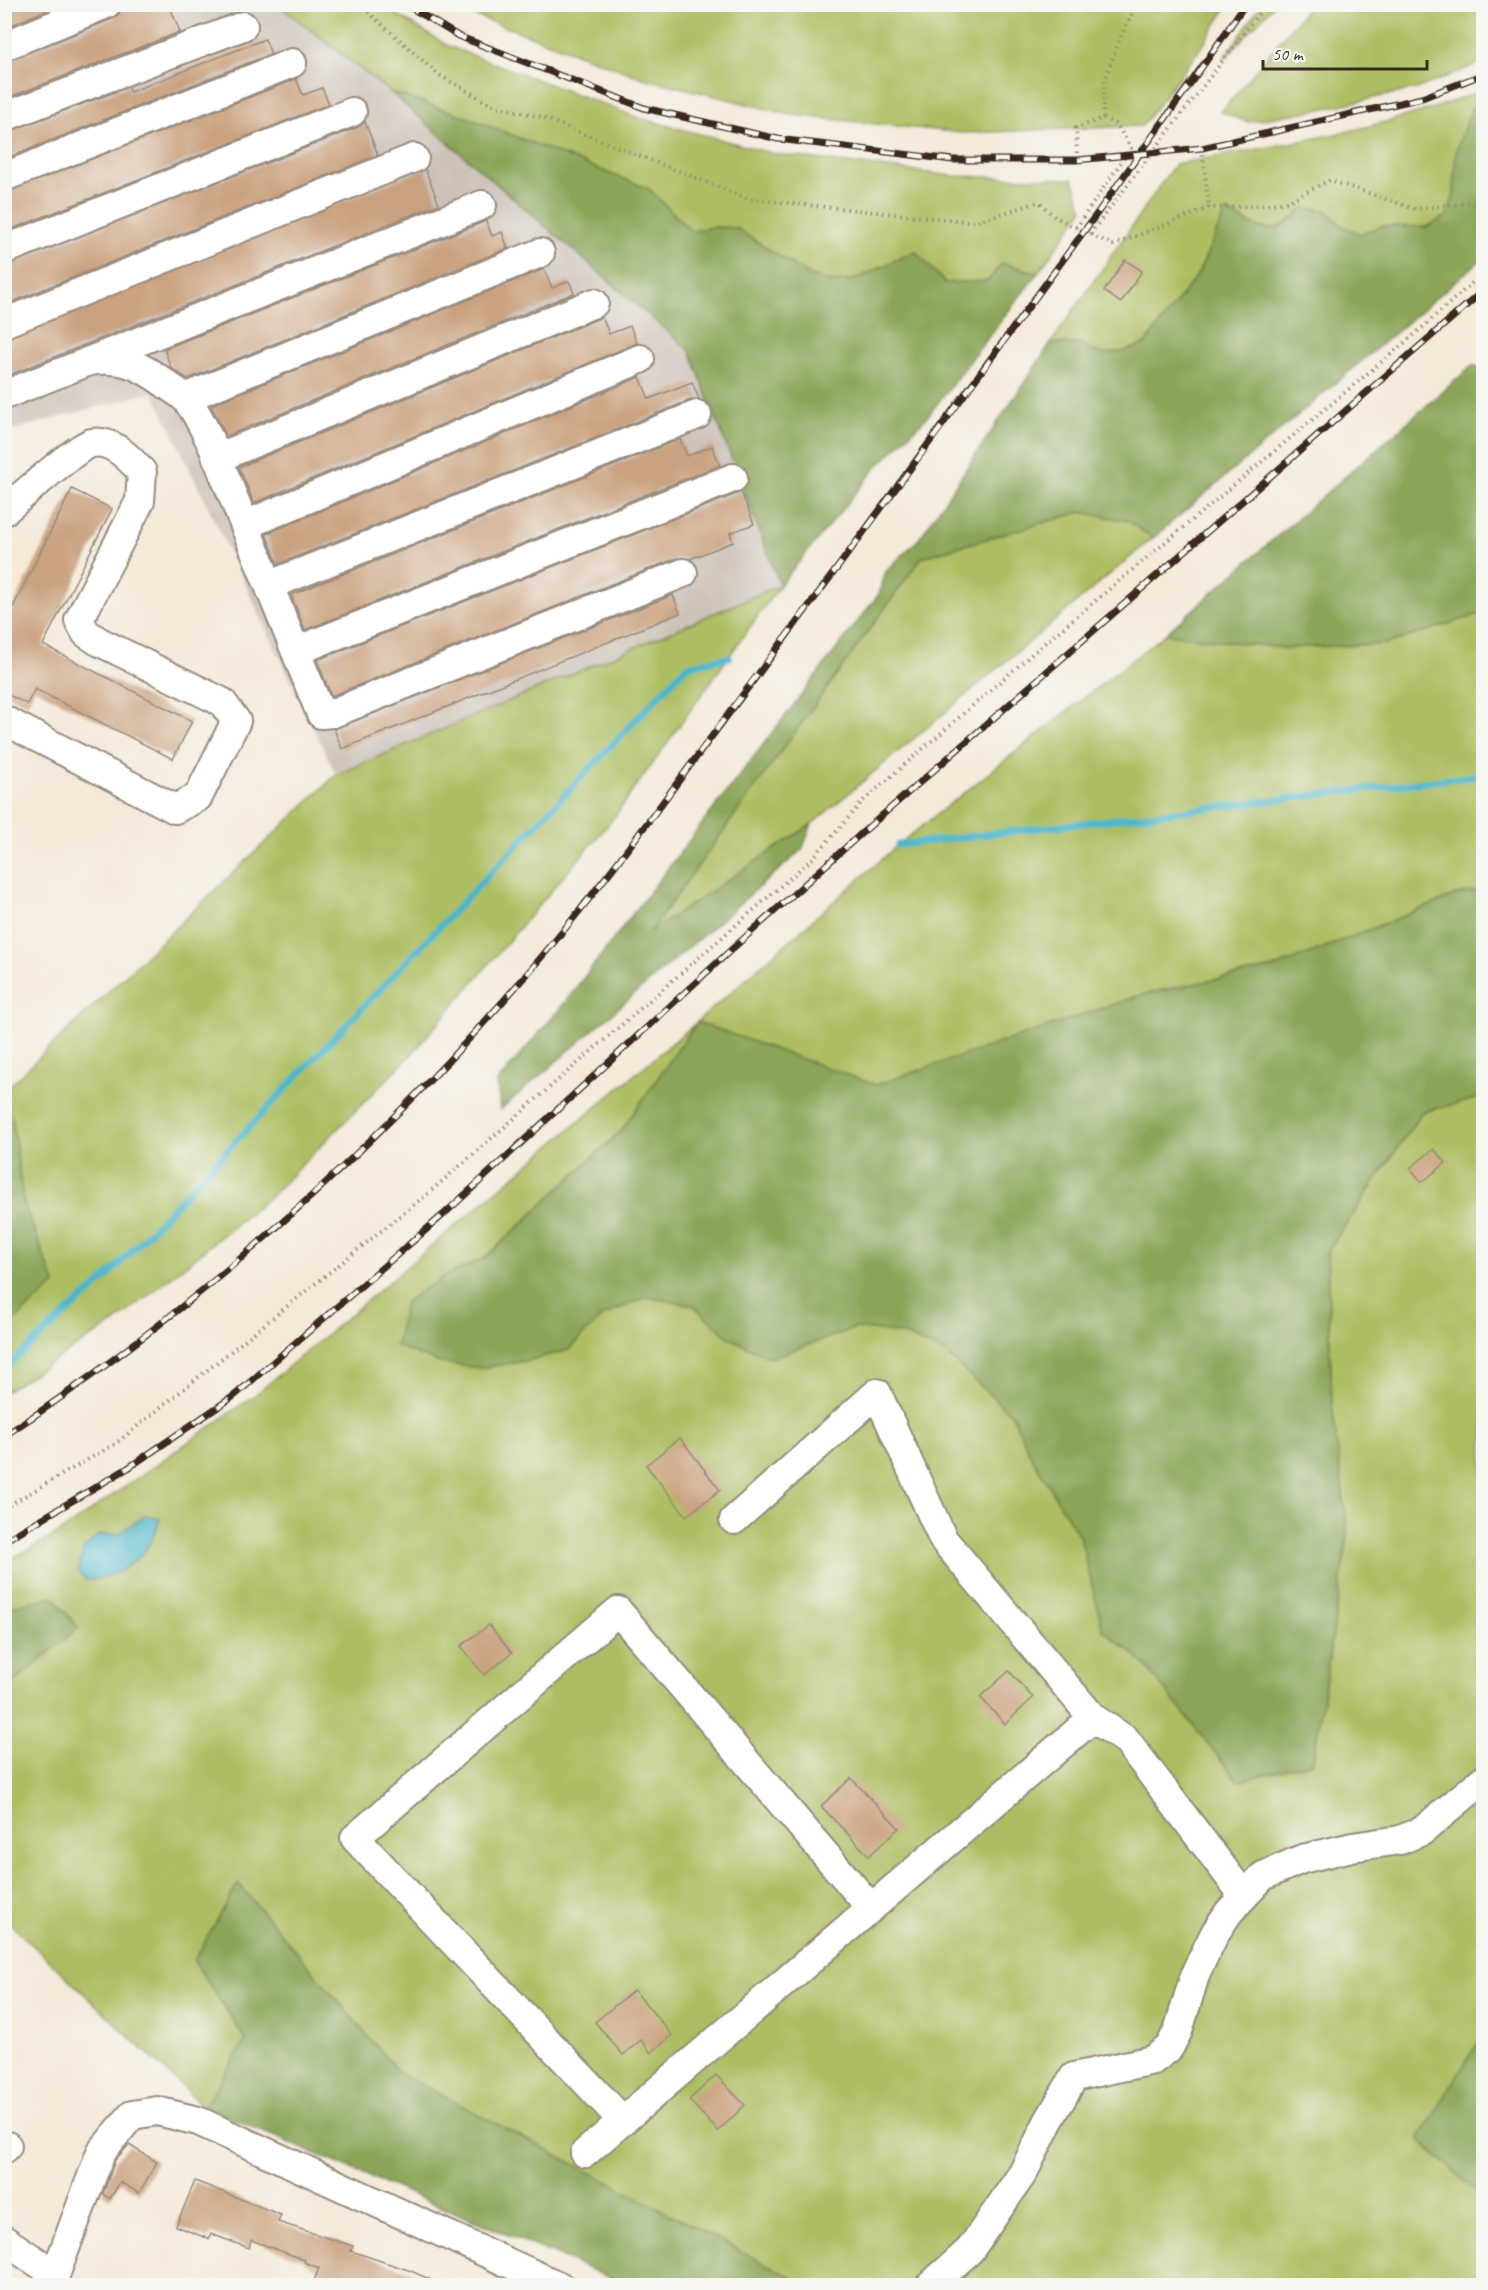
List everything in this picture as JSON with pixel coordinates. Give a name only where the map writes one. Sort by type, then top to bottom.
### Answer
[{"type":"lane","points":[[4,46],[106,4]]},
{"type":"lane","points":[[4,117],[243,26]]},
{"type":"lane","points":[[4,177],[292,63]]},
{"type":"lane","points":[[4,250],[352,112]]},
{"type":"lane","points":[[4,323],[414,158]]},
{"type":"lane","points":[[4,395],[482,205]]},
{"type":"lane","points":[[185,398],[540,253]]},
{"type":"lane","points":[[217,458],[594,303]]},
{"type":"lane","points":[[89,361],[108,358],[128,362],[146,370],[185,398],[195,413],[217,458],[321,714],[327,715],[683,573]]},
{"type":"lane","points":[[245,525],[640,359]]},
{"type":"lane","points":[[270,585],[697,415]]},
{"type":"lane","points":[[4,511],[73,454],[92,443],[106,444],[125,455],[142,472],[140,501],[79,620],[86,633],[98,641],[222,702],[236,721],[198,797],[176,809],[4,720]]},
{"type":"lane","points":[[296,651],[733,478]]},
{"type":"lane","points":[[734,1520],[877,1393],[943,1539],[1093,1718],[1126,1740],[1244,1896]]},
{"type":"lane","points":[[623,2121],[355,1838],[609,1618],[618,1611],[871,1908]]},
{"type":"lane","points":[[585,2153],[1093,1718]]},
{"type":"lane","points":[[930,2286],[970,2250],[1023,2173],[1048,2122],[1074,2077],[1153,2060],[1169,2048],[1178,2031],[1196,1972],[1215,1933],[1229,1912],[1263,1876],[1302,1859],[1352,1847],[1400,1840],[1422,1831],[1484,1779]]},
{"type":"lane","points":[[4,2240],[53,2280],[101,2152],[132,2115],[157,2111],[198,2121],[559,2286]]},
{"type":"path","points":[[358,4],[439,75],[492,105],[541,117],[749,199],[974,222],[1039,202],[1055,217],[1113,245],[1209,208],[1287,202],[1330,180],[1415,209],[1484,201]]},
{"type":"path","points":[[1103,118],[1104,79],[1137,4]]},
{"type":"path","points":[[1090,234],[1266,4]]},
{"type":"path","points":[[1076,228],[1131,148],[1117,125],[1103,118],[1076,128],[1077,160]]},
{"type":"path","points":[[1202,148],[1209,208]]},
{"type":"path","points":[[4,1508],[115,1444],[431,1191],[813,858],[872,793],[1040,647],[1421,329],[1484,272]]},
{"type":"shaded area","points":[[5,5],[279,5],[390,92],[690,351],[780,585],[336,775],[153,392],[5,432]]},
{"type":"green space","points":[[1228,4],[1202,46],[1142,126],[963,133],[791,115],[643,78],[476,16],[455,5]]},
{"type":"green space","points":[[1311,4],[1483,5],[1483,62],[1416,89],[1326,108],[1247,122],[1221,112]]},
{"type":"green space","points":[[279,5],[381,5],[448,46],[639,118],[775,154],[953,176],[1073,179],[1083,210],[1038,273],[1002,263],[988,281],[945,283],[915,251],[854,280],[831,282],[810,276],[736,228],[714,227],[691,231],[649,189],[458,114],[390,92]]},
{"type":"green space","points":[[1261,5],[1274,5],[1223,60]]},
{"type":"green space","points":[[1483,90],[1483,103],[1472,107],[1456,151],[1454,195],[1447,216],[1427,227],[1382,226],[1361,234],[1342,226],[1326,210],[1303,208],[1283,225],[1266,229],[1226,211],[1198,274],[1145,344],[1122,352],[1100,354],[1080,344],[1051,343],[1175,164],[1370,126],[1446,104]]},
{"type":"green space","points":[[390,92],[458,114],[649,189],[691,231],[714,227],[736,228],[810,276],[831,282],[854,280],[915,251],[945,283],[988,281],[1002,263],[1038,273],[927,417],[877,467],[780,585],[690,351]]},
{"type":"green space","points":[[1483,103],[1483,258],[1153,538],[1128,521],[1081,512],[922,557],[650,932],[812,824],[802,850],[500,1110],[497,1082],[562,1006],[879,594],[886,571],[919,539],[1051,343],[1080,344],[1100,354],[1122,352],[1145,344],[1198,274],[1226,211],[1258,227],[1275,229],[1292,219],[1303,208],[1326,210],[1342,226],[1361,234],[1382,226],[1427,227],[1447,216],[1454,195],[1456,151],[1472,107]]},
{"type":"green space","points":[[1473,365],[1484,369],[1483,613],[1386,644],[1284,648],[1165,634]]},
{"type":"green space","points":[[1081,512],[1128,521],[1153,538],[812,824],[649,933],[922,557]]},
{"type":"green space","points":[[780,585],[612,820],[410,1056],[272,1195],[117,1321],[5,1392],[4,1329],[55,1284],[23,1201],[12,1117],[5,1103],[5,1090],[336,775]]},
{"type":"green space","points":[[1483,613],[1483,890],[1456,895],[1273,968],[1144,994],[876,1086],[697,1022],[898,845],[1165,634],[1284,648],[1386,644]]},
{"type":"green space","points":[[1483,890],[1483,1097],[1422,1112],[1327,1252],[1332,1405],[1348,1535],[1313,1762],[1238,1781],[1142,1661],[1103,1630],[1081,1539],[1031,1456],[1012,1415],[944,1352],[902,1334],[856,1328],[770,1358],[728,1337],[693,1305],[645,1297],[601,1317],[568,1350],[526,1361],[480,1368],[437,1362],[396,1346],[405,1302],[441,1278],[485,1258],[621,1131],[697,1022],[876,1085],[1144,994],[1273,968],[1456,895]]},
{"type":"green space","points":[[697,1022],[621,1131],[485,1258],[441,1278],[437,1362],[480,1368],[526,1361],[568,1350],[601,1317],[645,1297],[693,1305],[728,1337],[770,1358],[856,1328],[902,1334],[944,1352],[1012,1415],[1031,1456],[1081,1539],[1103,1630],[1142,1661],[1238,1781],[1313,1762],[1348,1535],[1332,1405],[1327,1252],[1422,1112],[1483,1097],[1483,2041],[1479,2041],[1419,2139],[1483,2198],[1483,2285],[806,2285],[399,2073],[238,1884],[194,1961],[246,2040],[204,2107],[5,1919],[4,1690],[78,1628],[53,1597],[5,1608],[5,1562],[56,1535],[255,1395]],"holes":[[[146,1515],[86,1580],[98,1535],[119,1534]]]},
{"type":"green space","points":[[12,1117],[23,1201],[55,1284],[5,1329],[4,1124]]},
{"type":"green space","points":[[53,1596],[78,1628],[5,1690],[5,1608]]},
{"type":"green space","points":[[238,1883],[399,2073],[806,2285],[627,2285],[204,2107],[246,2040],[194,1961]]},
{"type":"green space","points":[[1479,2040],[1484,2041],[1483,2198],[1419,2139]]},
{"type":"water","points":[[146,1515],[160,1519],[150,1543],[133,1562],[103,1578],[86,1580],[78,1572],[83,1550],[98,1535],[119,1534]]},
{"type":"building","points":[[4,4],[61,4],[4,28]]},
{"type":"building","points":[[122,4],[169,4],[180,32],[4,99],[4,62],[112,19],[119,14]]},
{"type":"building","points":[[265,39],[271,54],[4,159],[4,133],[128,87],[130,92]]},
{"type":"building","points":[[296,79],[303,95],[322,88],[329,104],[7,231],[4,225],[4,193]]},
{"type":"building","points":[[365,122],[378,155],[4,305],[4,266],[358,127]]},
{"type":"building","points":[[425,169],[439,204],[4,377],[4,339]]},
{"type":"building","points":[[486,221],[492,236],[502,232],[508,248],[188,379],[171,368],[164,349]]},
{"type":"building","points":[[1125,260],[1142,271],[1121,303],[1104,291]]},
{"type":"building","points":[[544,269],[552,288],[569,281],[574,293],[226,436],[211,405]]},
{"type":"building","points":[[602,317],[609,334],[630,326],[637,343],[254,503],[239,467]]},
{"type":"building","points":[[640,377],[649,399],[692,382],[699,399],[691,400],[278,564],[266,534]]},
{"type":"building","points":[[680,439],[687,456],[712,446],[720,465],[305,630],[291,595]]},
{"type":"building","points":[[72,489],[112,509],[43,645],[192,721],[173,759],[35,689],[27,704],[4,693],[4,625]]},
{"type":"building","points":[[741,492],[754,524],[730,533],[733,542],[690,559],[677,558],[331,696],[317,660]]},
{"type":"building","points":[[673,595],[680,613],[342,749],[334,729]]},
{"type":"building","points":[[1434,1149],[1446,1163],[1422,1182],[1410,1168]]},
{"type":"building","points":[[680,1438],[720,1490],[686,1516],[646,1465]]},
{"type":"building","points":[[489,1625],[512,1653],[484,1675],[461,1646]]},
{"type":"building","points":[[1009,1671],[1033,1698],[1005,1724],[980,1697]]},
{"type":"building","points":[[851,1778],[899,1828],[869,1856],[821,1806]]},
{"type":"building","points":[[634,1990],[672,2035],[651,2053],[641,2040],[623,2055],[595,2022]]},
{"type":"building","points":[[716,2075],[745,2105],[718,2131],[689,2100]]},
{"type":"building","points":[[129,2145],[157,2162],[139,2193],[120,2182],[110,2199],[103,2194],[115,2160]]},
{"type":"building","points":[[195,2181],[281,2215],[278,2222],[353,2246],[351,2251],[411,2271],[441,2284],[440,2286],[325,2286],[314,2281],[319,2268],[304,2262],[305,2260],[251,2240],[249,2248],[211,2234],[209,2239],[176,2226]]},
{"type":"waterway","points":[[4,1369],[105,1279],[687,666],[729,657]]},
{"type":"waterway","points":[[898,845],[1484,775]]},
{"type":"railway","points":[[405,4],[458,36],[644,108],[778,139],[953,160],[1077,160],[1202,148],[1422,98],[1484,74]]},
{"type":"railway","points":[[4,1436],[77,1386],[148,1333],[285,1220],[414,1097],[533,967],[630,845],[883,506],[1101,208],[1245,4]]},
{"type":"railway","points":[[4,1541],[128,1468],[234,1396],[443,1215],[732,949],[863,832],[1484,290]]}]
